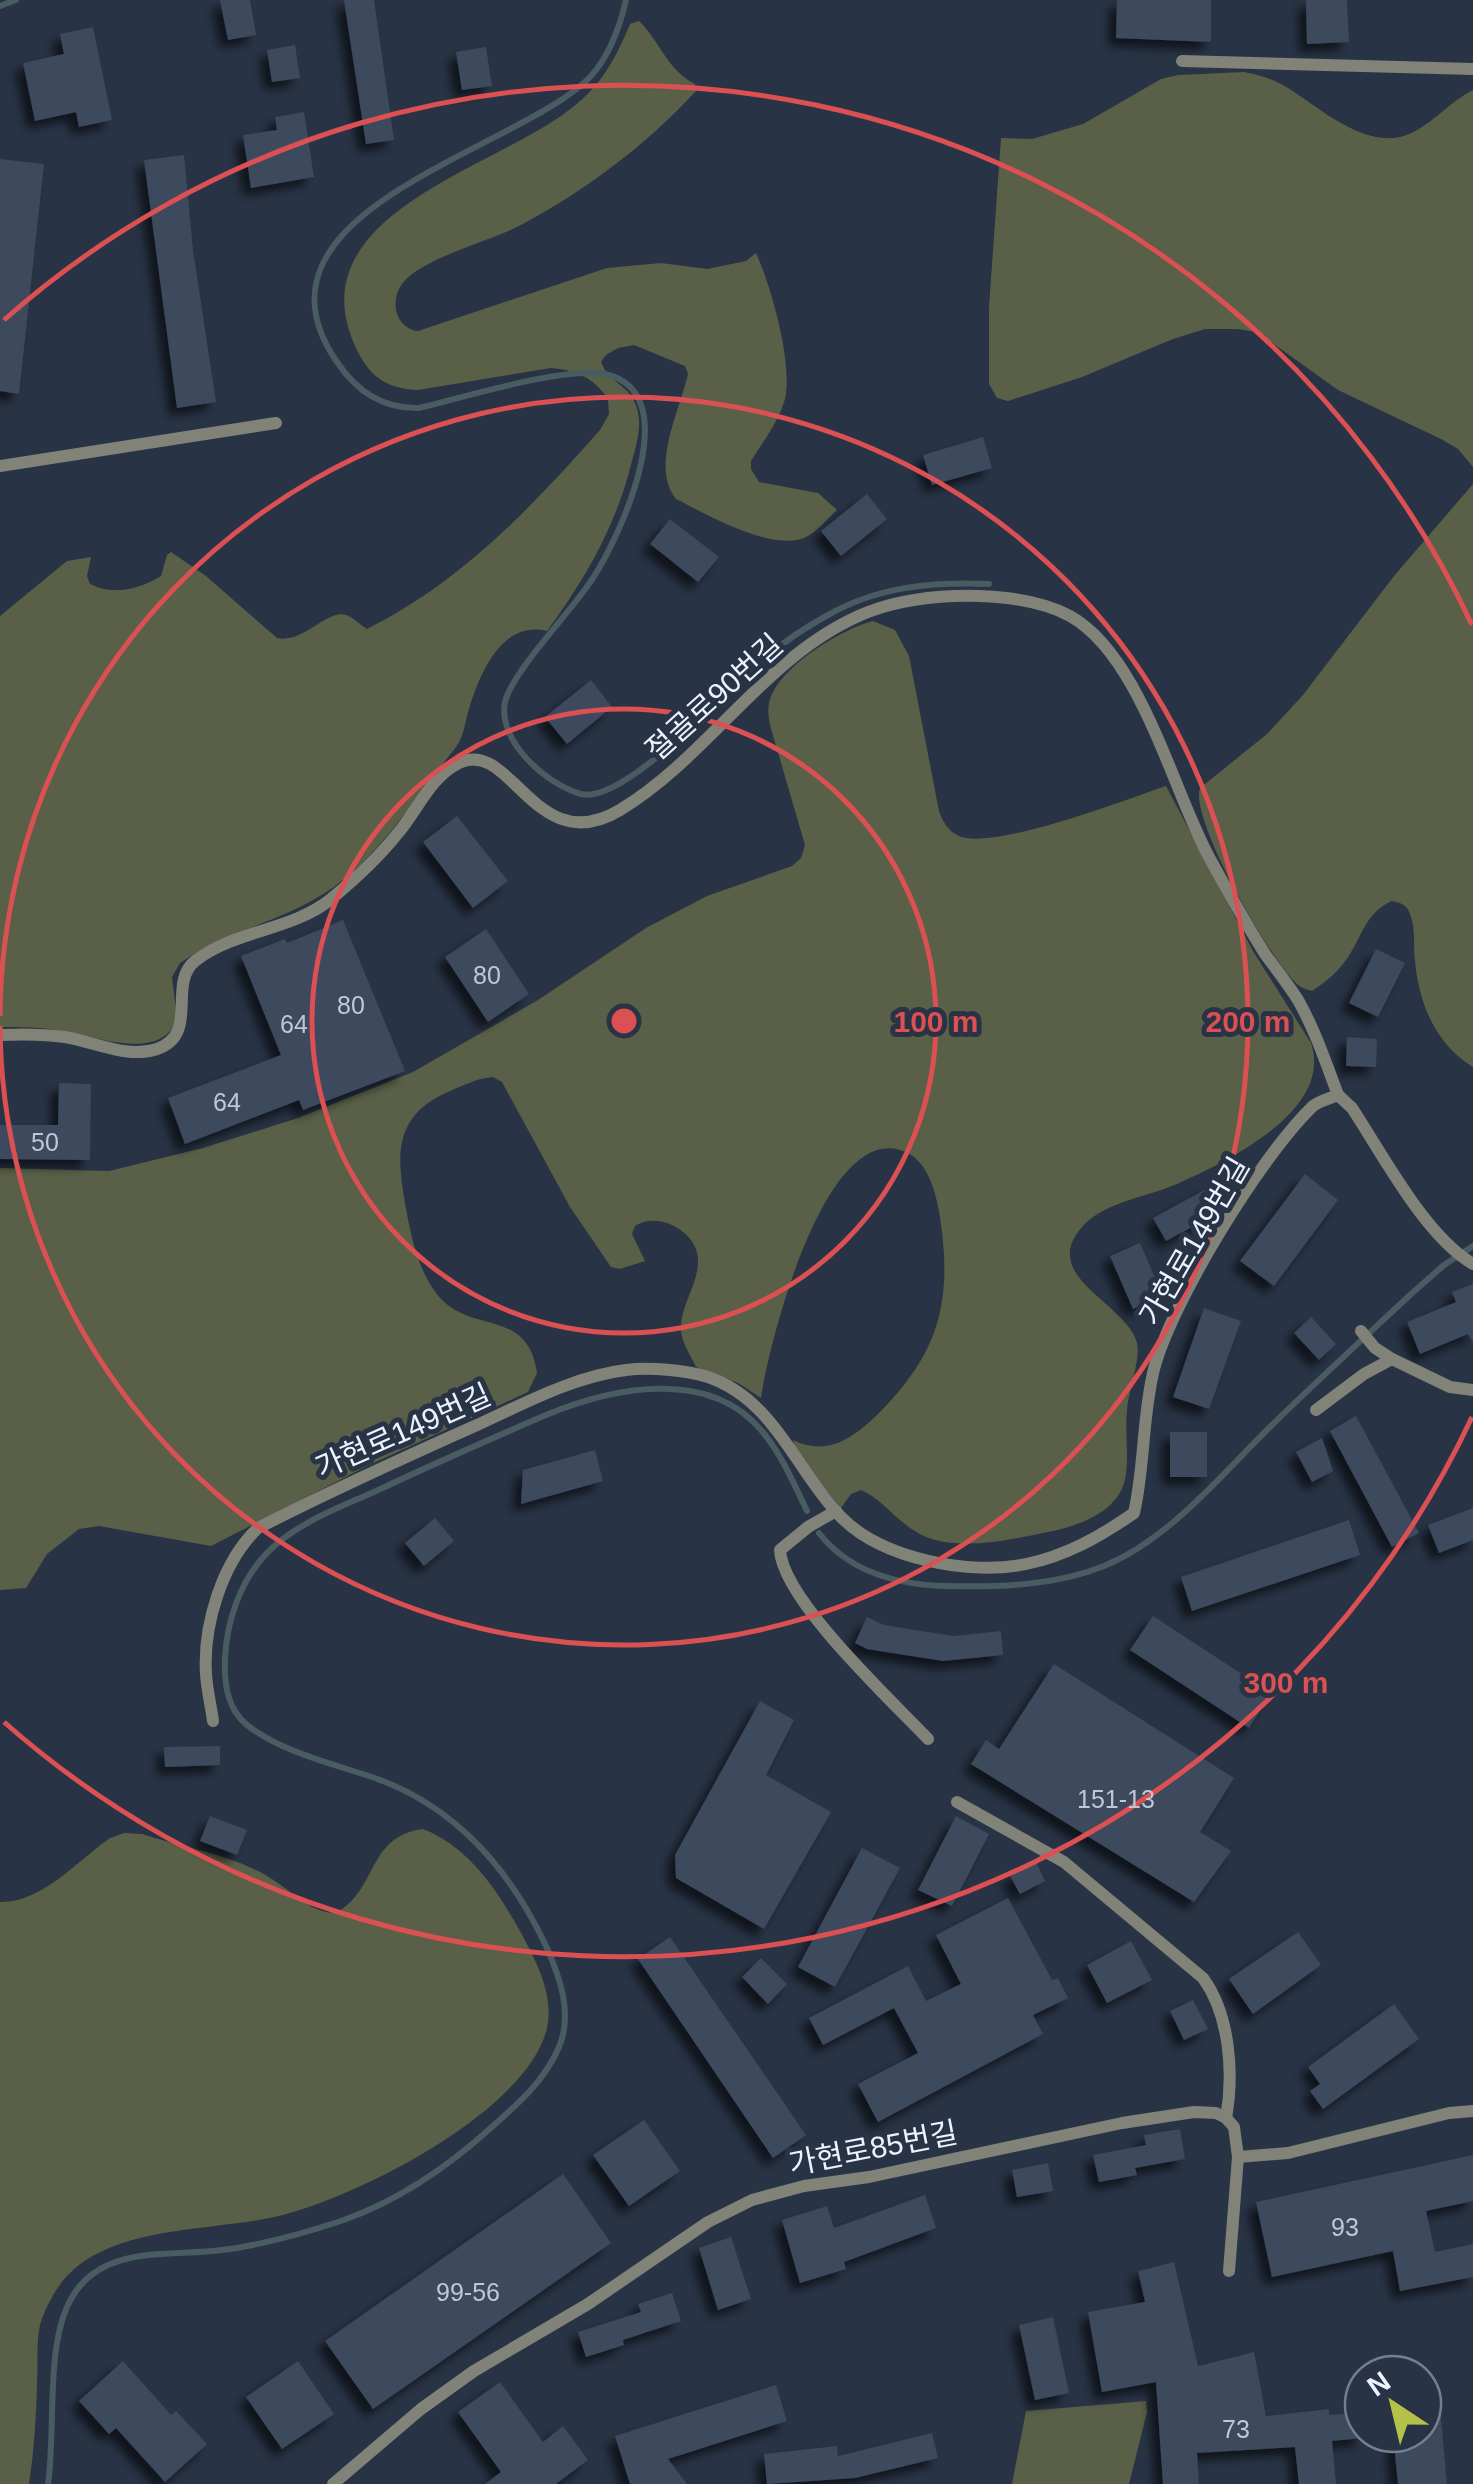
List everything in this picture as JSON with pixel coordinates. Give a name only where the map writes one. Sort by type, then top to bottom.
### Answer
[{"type":"lane","points":[[1182,61],[1473,69]]},
{"type":"lane","points":[[0,466],[276,423]]},
{"type":"lane","name":"절골로90번길","points":[[0,1035],[65,1037],[121,1050],[148,1051],[165,1046],[177,1035],[183,1016],[186,973],[195,961],[314,912],[328,902],[397,835],[452,766],[470,758],[483,759],[556,818],[577,823],[598,821],[622,809],[654,784],[820,636],[870,612],[914,600],[960,595],[1008,596],[1070,616],[1119,664],[1143,706],[1204,848],[1238,910],[1298,1000],[1338,1095]]},
{"type":"lane","points":[[1338,1095],[1352,1108],[1436,1234],[1458,1256],[1473,1264]]},
{"type":"lane","name":"가현로149번길","points":[[214,1721],[206,1672],[211,1621],[226,1573],[241,1543],[258,1528],[324,1494],[578,1382],[626,1370],[708,1377],[745,1396],[773,1423],[836,1510],[869,1540],[906,1556],[972,1566],[1024,1565],[1102,1536],[1134,1513],[1140,1485],[1143,1421],[1155,1366],[1174,1318],[1263,1168],[1313,1105],[1338,1095]]},
{"type":"lane","points":[[1361,1331],[1392,1359],[1450,1387],[1473,1390]]},
{"type":"lane","points":[[1316,1410],[1364,1374],[1392,1359]]},
{"type":"lane","points":[[836,1510],[788,1541],[780,1550],[781,1565],[822,1625],[928,1739]]},
{"type":"lane","points":[[957,1802],[1064,1862],[1202,1978],[1217,2004],[1229,2059],[1226,2118],[1234,2128],[1238,2157],[1229,2271]]},
{"type":"lane","points":[[1238,2157],[1288,2153],[1449,2113],[1473,2111]]},
{"type":"lane","name":"가현로85번길","points":[[333,2484],[474,2371],[588,2304],[708,2222],[752,2200],[804,2186],[869,2177],[1142,2120],[1194,2112],[1216,2113],[1226,2118]]},
{"type":"green space","points":[[639,21],[677,71],[695,84],[696,91],[635,149],[567,198],[519,226],[439,259],[411,275],[398,291],[397,313],[404,325],[418,331],[607,268],[661,263],[707,269],[746,261],[756,253],[779,325],[787,384],[782,407],[751,461],[751,469],[759,482],[818,493],[837,510],[806,537],[776,540],[740,530],[676,499],[669,486],[666,455],[688,374],[685,366],[634,345],[606,355],[601,362],[632,397],[639,426],[624,488],[607,531],[574,592],[547,631],[517,633],[495,652],[480,680],[457,746],[379,846],[344,879],[308,903],[215,943],[180,963],[172,977],[177,1019],[169,1032],[157,1040],[126,1043],[55,1030],[0,1027],[0,616],[67,561],[91,557],[87,576],[90,584],[107,590],[126,589],[161,576],[171,552],[206,576],[277,638],[296,636],[339,615],[349,616],[367,629],[433,589],[493,541],[600,430],[609,414],[608,399],[584,376],[551,368],[418,390],[390,384],[369,369],[358,352],[344,305],[351,266],[375,232],[409,203],[535,132],[580,101],[606,72],[630,24]]},
{"type":"green space","points":[[1244,72],[1277,82],[1345,125],[1377,137],[1393,138],[1418,130],[1473,90],[1473,467],[1458,449],[1441,439],[1338,390],[1257,332],[1237,329],[1205,329],[1082,377],[1008,401],[997,398],[989,384],[989,307],[1001,138],[1032,139],[1083,124],[1161,79]]},
{"type":"green space","points":[[1473,484],[1473,1067],[1448,1047],[1431,1021],[1417,977],[1413,925],[1401,904],[1392,901],[1376,911],[1348,957],[1327,980],[1312,991],[1301,987],[1270,949],[1235,890],[1207,829],[1200,788],[1267,734],[1303,695],[1394,576]]},
{"type":"green space","points":[[873,621],[895,630],[909,656],[939,811],[951,831],[973,839],[1027,831],[1166,786],[1253,951],[1311,1043],[1314,1067],[1307,1090],[1271,1130],[1198,1174],[1102,1212],[1082,1227],[1071,1245],[1071,1261],[1077,1275],[1118,1315],[1137,1343],[1127,1410],[1125,1477],[1111,1504],[1092,1518],[1059,1530],[992,1542],[949,1543],[912,1529],[861,1490],[851,1494],[841,1508],[796,1454],[793,1440],[829,1446],[850,1437],[879,1413],[917,1367],[938,1321],[944,1270],[939,1211],[926,1171],[908,1153],[878,1150],[851,1167],[827,1199],[789,1287],[761,1398],[738,1383],[696,1367],[685,1345],[681,1322],[698,1262],[692,1242],[676,1227],[644,1222],[635,1226],[632,1234],[645,1261],[620,1269],[611,1267],[570,1207],[502,1082],[493,1077],[450,1091],[417,1113],[402,1142],[401,1176],[412,1236],[428,1280],[441,1299],[455,1310],[498,1325],[523,1339],[537,1373],[528,1392],[365,1467],[211,1546],[99,1526],[79,1529],[47,1554],[26,1588],[0,1590],[0,1168],[109,1171],[203,1148],[298,1118],[413,1072],[538,1000],[646,928],[707,896],[792,866],[801,858],[805,845],[770,725],[770,698],[779,682],[802,659],[831,639]]},
{"type":"green space","points":[[423,1829],[454,1847],[480,1871],[502,1900],[532,1955],[543,1980],[548,2019],[531,2063],[505,2093],[472,2121],[433,2148],[350,2191],[279,2216],[141,2238],[90,2257],[61,2284],[40,2325],[29,2484],[0,2484],[0,1902],[30,1896],[45,1888],[110,1838],[124,1833],[142,1834],[244,1865],[311,1906],[336,1913],[350,1903],[392,1842]]},
{"type":"green space","points":[[1146,2401],[1147,2412],[1129,2484],[1012,2484],[1026,2411]]},
{"type":"building","points":[[220,0],[250,0],[256,35],[228,40]]},
{"type":"building","points":[[344,0],[374,0],[394,140],[366,144]]},
{"type":"building","points":[[1117,0],[1211,0],[1211,42],[1116,38]]},
{"type":"building","points":[[1306,0],[1347,0],[1349,42],[1307,44]]},
{"type":"building","points":[[93,27],[112,120],[79,127],[76,112],[35,121],[23,63],[64,54],[60,34]]},
{"type":"building","points":[[295,45],[300,78],[272,82],[267,50]]},
{"type":"building","points":[[486,47],[492,86],[462,90],[456,52]]},
{"type":"building","points":[[304,112],[314,177],[251,188],[243,135],[277,130],[275,117]]},
{"type":"building","points":[[184,155],[193,250],[216,402],[177,408],[144,160]]},
{"type":"building","points":[[0,159],[44,164],[19,394],[0,391]]},
{"type":"building","points":[[983,437],[992,468],[932,485],[923,455]]},
{"type":"building","points":[[867,494],[887,519],[841,556],[821,531]]},
{"type":"building","points":[[670,519],[719,557],[698,582],[650,544]]},
{"type":"building","points":[[591,680],[612,707],[567,744],[545,717]]},
{"type":"building","points":[[457,816],[508,881],[473,908],[423,842]]},
{"type":"building","points":[[343,920],[405,1071],[303,1110],[299,1100],[185,1144],[168,1098],[281,1055],[241,956],[285,939],[287,943]]},
{"type":"building","points":[[486,929],[529,994],[488,1022],[445,957]]},
{"type":"building","points":[[1376,949],[1405,963],[1378,1017],[1349,1003]]},
{"type":"building","points":[[1347,1037],[1377,1039],[1376,1067],[1346,1066]]},
{"type":"building","points":[[59,1083],[91,1084],[90,1160],[0,1159],[0,1125],[58,1125]]},
{"type":"building","points":[[1305,1174],[1338,1200],[1274,1286],[1240,1261]]},
{"type":"building","points":[[1210,1187],[1222,1211],[1166,1241],[1153,1218]]},
{"type":"building","points":[[1140,1243],[1163,1296],[1133,1309],[1110,1256]]},
{"type":"building","points":[[1473,1284],[1473,1342],[1468,1334],[1420,1354],[1407,1322],[1456,1302],[1452,1292]]},
{"type":"building","points":[[1204,1308],[1241,1321],[1209,1409],[1173,1397]]},
{"type":"building","points":[[1311,1317],[1336,1344],[1319,1360],[1294,1333]]},
{"type":"building","points":[[1356,1416],[1419,1533],[1392,1547],[1330,1431]]},
{"type":"building","points":[[1170,1432],[1207,1432],[1207,1477],[1170,1477]]},
{"type":"building","points":[[1322,1438],[1333,1471],[1312,1482],[1296,1452]]},
{"type":"building","points":[[595,1450],[603,1481],[521,1504],[523,1470]]},
{"type":"building","points":[[1473,1508],[1473,1540],[1439,1553],[1428,1525]]},
{"type":"building","points":[[435,1518],[454,1541],[424,1566],[405,1543]]},
{"type":"building","points":[[1349,1520],[1360,1555],[1192,1611],[1181,1577]]},
{"type":"building","points":[[1153,1616],[1271,1693],[1249,1728],[1130,1650]]},
{"type":"building","points":[[867,1617],[884,1625],[953,1636],[1001,1631],[1003,1655],[943,1661],[867,1649],[855,1643]]},
{"type":"building","points":[[1054,1664],[1234,1778],[1200,1832],[1231,1851],[1194,1902],[971,1764],[986,1740],[999,1749]]},
{"type":"building","points":[[760,1701],[794,1720],[766,1775],[831,1812],[764,1929],[676,1878],[675,1855]]},
{"type":"building","points":[[220,1746],[220,1765],[165,1767],[164,1747]]},
{"type":"building","points":[[210,1816],[247,1830],[237,1855],[200,1841]]},
{"type":"building","points":[[956,1816],[989,1834],[952,1906],[918,1890]]},
{"type":"building","points":[[862,1848],[900,1868],[835,1987],[798,1967]]},
{"type":"building","points":[[1036,1862],[1045,1881],[1020,1894],[1010,1876]]},
{"type":"building","points":[[1008,1898],[1052,1980],[1058,1978],[1068,1998],[1033,2015],[1043,2034],[878,2122],[858,2084],[918,2053],[894,2008],[823,2045],[809,2018],[908,1966],[926,2001],[961,1984],[936,1935]]},
{"type":"building","points":[[1298,1932],[1321,1965],[1253,2014],[1229,1979]]},
{"type":"building","points":[[670,1937],[806,2135],[773,2158],[638,1959]]},
{"type":"building","points":[[1131,1941],[1152,1980],[1107,2003],[1087,1965]]},
{"type":"building","points":[[761,1958],[787,1984],[768,2004],[742,1977]]},
{"type":"building","points":[[1193,2000],[1208,2029],[1184,2040],[1170,2011]]},
{"type":"building","points":[[1394,2004],[1419,2039],[1323,2109],[1310,2091],[1320,2084],[1308,2067]]},
{"type":"building","points":[[644,2120],[680,2171],[629,2206],[593,2155]]},
{"type":"building","points":[[1180,2129],[1185,2159],[1135,2168],[1137,2175],[1099,2182],[1093,2155],[1146,2145],[1144,2135]]},
{"type":"building","points":[[1473,2155],[1473,2201],[1426,2211],[1435,2252],[1473,2244],[1473,2277],[1400,2291],[1393,2251],[1272,2277],[1256,2202]]},
{"type":"building","points":[[1048,2163],[1053,2191],[1017,2197],[1012,2170]]},
{"type":"building","points":[[563,2174],[611,2243],[373,2409],[325,2341]]},
{"type":"building","points":[[925,2195],[936,2228],[844,2262],[846,2269],[800,2283],[782,2220],[827,2206],[834,2228]]},
{"type":"building","points":[[731,2237],[751,2299],[718,2310],[699,2248]]},
{"type":"building","points":[[1174,2262],[1198,2366],[1254,2352],[1266,2416],[1329,2409],[1329,2415],[1343,2414],[1343,2440],[1332,2441],[1336,2484],[1299,2484],[1295,2447],[1197,2453],[1199,2484],[1163,2484],[1156,2382],[1102,2392],[1088,2312],[1145,2302],[1138,2271]]},
{"type":"building","points":[[672,2293],[681,2321],[586,2357],[578,2332],[641,2312],[638,2304]]},
{"type":"building","points":[[1053,2317],[1069,2393],[1035,2400],[1019,2325]]},
{"type":"building","points":[[123,2361],[171,2415],[176,2411],[207,2444],[165,2482],[116,2428],[109,2434],[79,2401]]},
{"type":"building","points":[[298,2361],[334,2414],[282,2449],[246,2397]]},
{"type":"building","points":[[500,2382],[543,2442],[563,2426],[588,2460],[556,2484],[485,2484],[501,2472],[458,2412]]},
{"type":"building","points":[[776,2385],[787,2421],[668,2459],[687,2484],[630,2484],[615,2436]]},
{"type":"building","points":[[932,2433],[938,2458],[855,2478],[767,2484],[764,2454],[837,2446],[838,2456]]},
{"type":"building","points":[[1443,2441],[1447,2484],[1398,2484],[1395,2454],[1443,2454]]},
{"type":"waterway","points":[[0,6],[16,0]]},
{"type":"waterway","points":[[626,0],[613,40],[591,76],[556,103],[399,190],[353,224],[323,264],[315,309],[345,373],[362,390],[383,402],[419,408],[540,379],[587,373],[605,374],[629,386],[642,408],[645,435],[640,467],[618,531],[593,578],[531,657],[505,702],[509,732],[517,746],[540,771],[568,789],[581,794],[600,793],[649,763],[766,657],[828,615],[867,598],[906,588],[989,584]]},
{"type":"waterway","points":[[819,1533],[831,1547],[860,1567],[894,1579],[929,1585],[1027,1584],[1066,1578],[1104,1566],[1173,1522],[1410,1295],[1473,1246]]},
{"type":"waterway","points":[[48,2484],[58,2340],[71,2299],[84,2281],[118,2261],[268,2242],[344,2220],[385,2202],[441,2168],[512,2109],[546,2070],[563,2034],[563,1996],[546,1946],[515,1891],[476,1843],[454,1822],[402,1789],[275,1743],[240,1719],[226,1686],[226,1644],[236,1602],[257,1565],[277,1543],[331,1511],[546,1415],[629,1391],[687,1390],[714,1397],[739,1410],[775,1449],[807,1511]]}]
